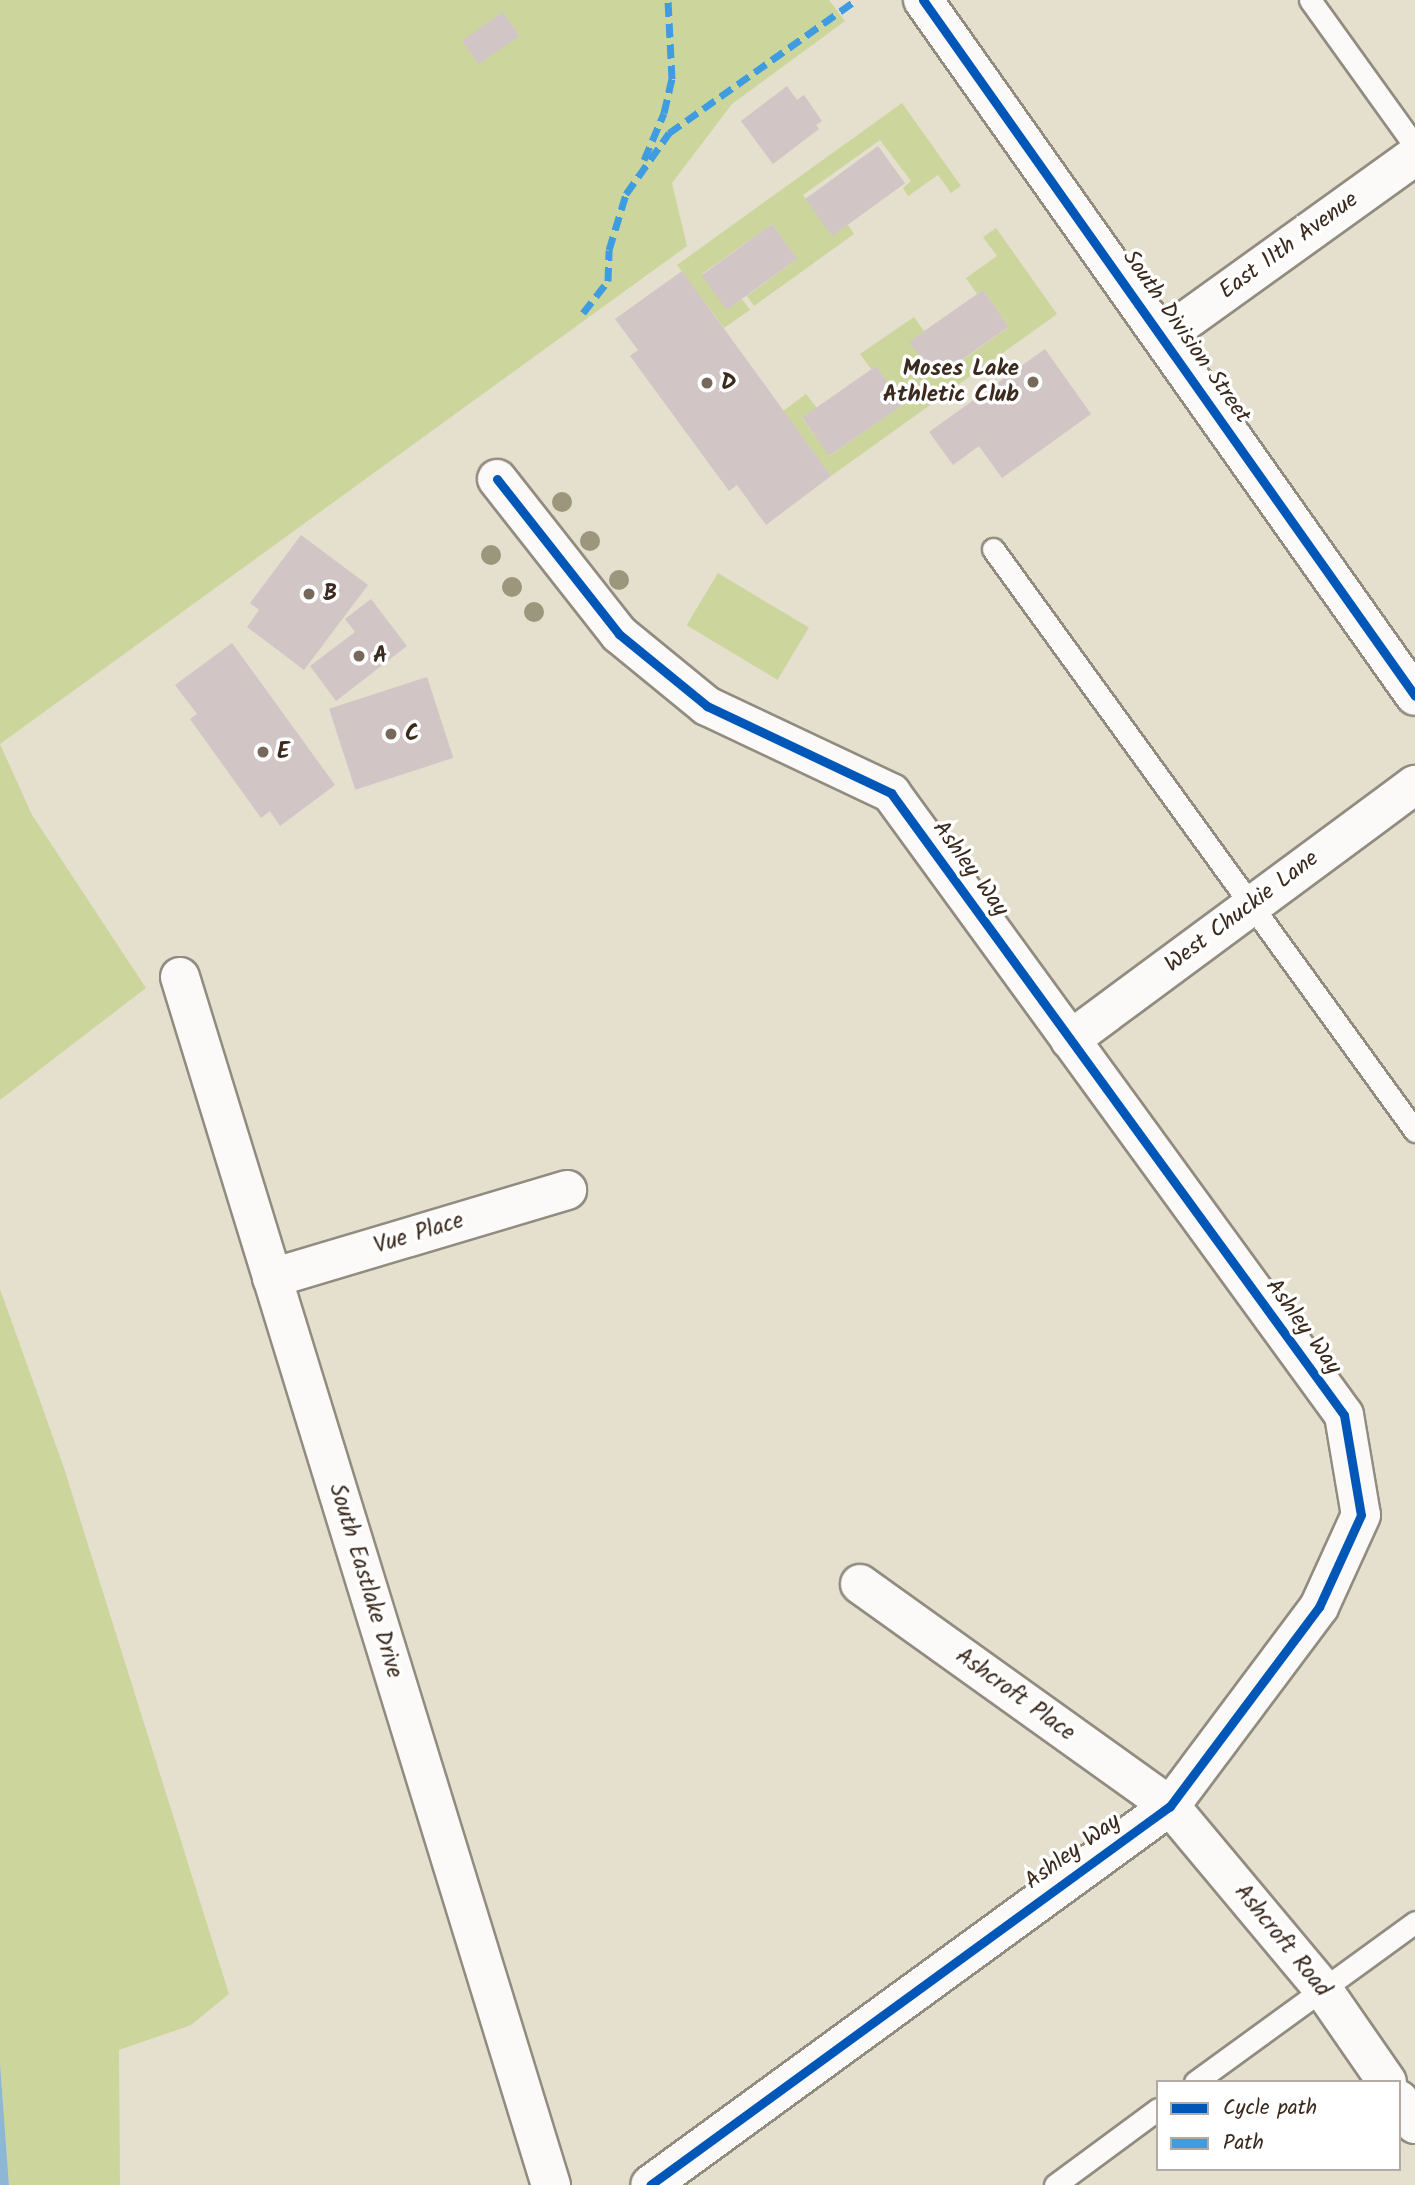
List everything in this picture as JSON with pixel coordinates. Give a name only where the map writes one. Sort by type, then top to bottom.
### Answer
[{"type":"street","name":"South Division Street","points":[[923,0],[1415,696]]},
{"type":"street","name":"East 11th Avenue","points":[[1163,337],[1413,158]]},
{"type":"street","name":"Ashley Way","points":[[497,479],[619,634],[707,706],[891,793],[1344,1415],[1361,1515],[1319,1607],[1170,1806],[650,2185]]},
{"type":"street","name":"West Chuckie Lane","points":[[1070,1040],[1415,785]]},
{"type":"street","name":"South Eastlake Drive","points":[[180,977],[551,2185]]},
{"type":"street","name":"Vue Place","points":[[272,1278],[567,1190]]},
{"type":"street","name":"Ashcroft Place","points":[[860,1584],[1170,1806]]},
{"type":"street","name":"Ashcroft Road","points":[[1170,1806],[1322,1988],[1386,2080]]},
{"type":"street","points":[[1401,2103],[1415,2123]]},
{"type":"lane","points":[[1310,0],[1413,158]]},
{"type":"lane","points":[[993,549],[1415,1131]]},
{"type":"lane","points":[[1198,2080],[1415,1923]]},
{"type":"lane","points":[[1055,2185],[1156,2110]]},
{"type":"green space","points":[[0,0],[829,0],[845,21],[732,104],[672,183],[687,246],[0,744]]},
{"type":"green space","points":[[902,103],[961,186],[951,193],[938,175],[908,196],[903,188],[911,181],[880,140],[803,195],[832,235],[848,225],[854,234],[754,306],[747,296],[797,259],[772,224],[702,274],[727,309],[742,299],[750,310],[724,328],[677,265]]},
{"type":"green space","points":[[996,228],[1057,314],[831,476],[783,411],[806,394],[817,408],[802,418],[830,456],[903,404],[876,367],[871,369],[860,354],[914,317],[924,331],[911,342],[937,378],[1009,327],[983,290],[977,294],[966,278],[997,256],[983,237]]},
{"type":"green space","points":[[718,573],[809,628],[777,680],[687,625]]},
{"type":"green space","points":[[0,744],[32,815],[146,988],[0,1100]]},
{"type":"green space","points":[[0,1289],[64,1468],[229,1994],[191,2025],[119,2050],[120,2185],[9,2185],[0,2063]]},
{"type":"water","points":[[0,2063],[9,2185],[0,2185]]},
{"type":"building","points":[[503,12],[520,36],[479,64],[462,41]]},
{"type":"building","points":[[787,86],[797,100],[804,95],[822,121],[816,125],[819,129],[773,164],[741,121]]},
{"type":"building","points":[[878,146],[905,183],[832,236],[805,199]]},
{"type":"building","points":[[772,224],[797,259],[727,310],[702,275]]},
{"type":"building","name":"D","points":[[682,271],[831,476],[766,525],[737,485],[729,491],[630,356],[638,350],[615,319]]},
{"type":"building","points":[[983,290],[1009,327],[935,378],[909,342]]},
{"type":"building","name":"Moses Lake Athletic Club","points":[[1045,349],[1091,414],[1002,478],[979,446],[953,465],[929,432]]},
{"type":"building","points":[[876,366],[903,405],[829,456],[802,418]]},
{"type":"building","name":"B","points":[[301,535],[368,585],[304,670],[247,627],[259,610],[250,603]]},
{"type":"building","name":"A","points":[[371,599],[407,646],[336,701],[310,666],[355,632],[345,619]]},
{"type":"building","name":"E","points":[[232,643],[335,785],[280,826],[270,811],[261,818],[190,719],[197,714],[175,685]]},
{"type":"building","name":"C","points":[[427,677],[453,758],[355,790],[329,709]]},
{"type":"marked path","points":[[644,160],[664,113],[672,79],[668,0]]},
{"type":"marked path","points":[[583,313],[608,281],[609,250],[626,194],[669,133],[856,0]]},
{"type":"cycle path","points":[[923,0],[1415,696]]},
{"type":"cycle path","points":[[497,479],[619,634],[707,706],[891,793],[1344,1415],[1361,1515],[1319,1607],[1170,1806],[650,2185]]},
{"type":"place","name":"Moses Lake Athletic Club","points":[[1033,382]]},
{"type":"place","name":"D","points":[[707,383]]},
{"type":"place","name":"B","points":[[309,594]]},
{"type":"place","name":"A","points":[[359,656]]},
{"type":"place","name":"C","points":[[391,734]]},
{"type":"place","name":"E","points":[[263,752]]}]
